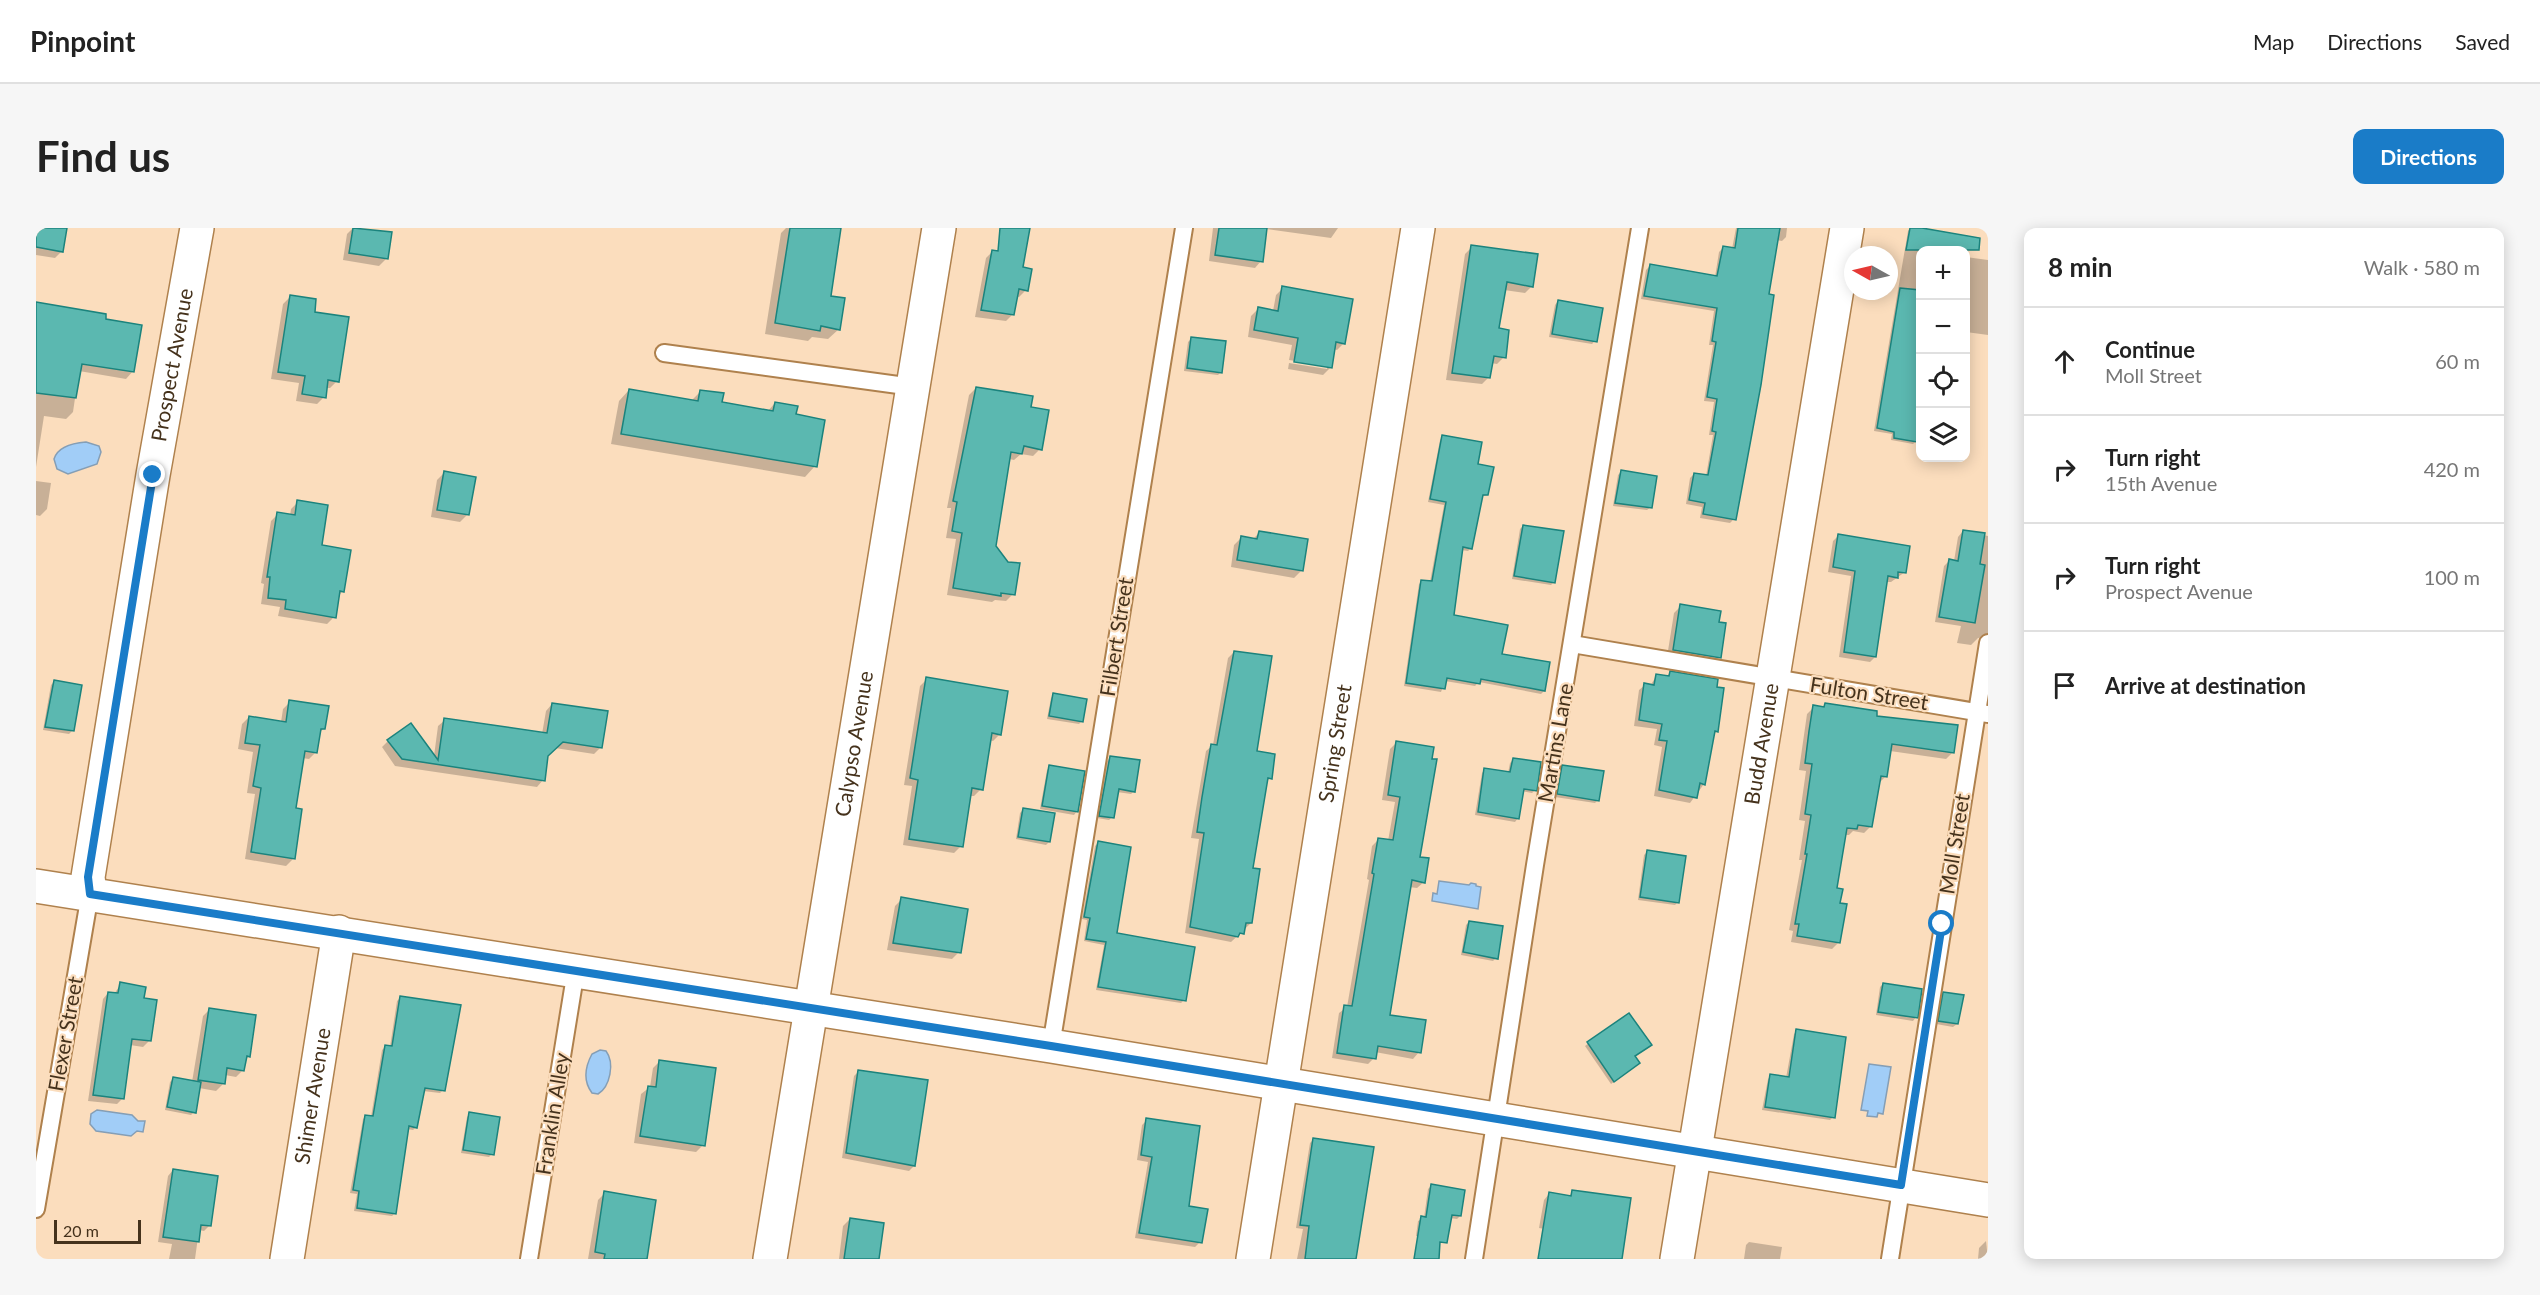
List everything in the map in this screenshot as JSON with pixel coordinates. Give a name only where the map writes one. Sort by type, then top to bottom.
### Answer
[{"type":"street","name":"Prospect Avenue","points":[[90,894],[88,877],[153,475],[197,228]]},
{"type":"street","name":"Calypso Avenue","points":[[770,1259],[939,228]]},
{"type":"street","name":"Spring Street","points":[[1253,1259],[1418,228]]},
{"type":"street","name":"Budd Avenue","points":[[1677,1259],[1847,228]]},
{"type":"street","points":[[36,886],[1051,1046],[1988,1200]]},
{"type":"street","name":"Shimer Avenue","points":[[287,1259],[339,932]]},
{"type":"lane","name":"Filbert Street","points":[[1051,1046],[1184,228]]},
{"type":"lane","name":"Martins Lane","points":[[1474,1259],[1535,865],[1640,228]]},
{"type":"lane","points":[[664,353],[913,387]]},
{"type":"lane","name":"Moll Street","points":[[1890,1259],[1982,713],[1988,643]]},
{"type":"lane","name":"Fulton Street","points":[[1572,644],[1982,713]]},
{"type":"lane","name":"Flexer Street","points":[[36,1209],[90,894]]},
{"type":"lane","name":"Franklin Alley","points":[[529,1259],[576,970]]},
{"type":"water","points":[[86,442],[99,446],[101,452],[97,464],[68,474],[57,469],[54,459],[62,448]]},
{"type":"water","points":[[1439,881],[1469,885],[1471,883],[1481,887],[1478,909],[1432,901],[1433,893],[1437,894]]},
{"type":"water","points":[[600,1050],[606,1051],[611,1068],[606,1086],[598,1094],[592,1093],[589,1088],[586,1074],[592,1054]]},
{"type":"water","points":[[1869,1064],[1891,1067],[1883,1114],[1878,1113],[1877,1117],[1867,1116],[1868,1111],[1861,1110]]},
{"type":"water","points":[[97,1110],[132,1115],[138,1121],[145,1121],[143,1132],[137,1131],[131,1136],[96,1131],[90,1124],[91,1114]]},
{"type":"building","points":[[36,228],[67,228],[63,252],[36,247]]},
{"type":"building","points":[[353,228],[392,232],[388,259],[349,253]]},
{"type":"building","points":[[790,228],[841,228],[831,296],[845,298],[840,330],[821,326],[820,331],[775,323]]},
{"type":"building","points":[[1000,228],[1030,228],[1023,267],[1032,269],[1028,291],[1019,289],[1014,315],[981,310],[992,250],[998,251]]},
{"type":"building","points":[[1219,228],[1267,228],[1263,262],[1215,255]]},
{"type":"building","points":[[1738,228],[1780,228],[1769,294],[1774,295],[1761,385],[1736,520],[1703,514],[1705,503],[1689,500],[1694,473],[1708,475],[1716,432],[1712,431],[1717,399],[1707,397],[1716,342],[1712,341],[1717,308],[1644,296],[1650,264],[1717,276],[1723,246],[1735,248]]},
{"type":"building","points":[[1910,228],[1980,238],[1979,250],[1970,250],[1970,246],[1916,246],[1916,250],[1906,250]]},
{"type":"building","points":[[1471,245],[1538,254],[1533,287],[1507,282],[1499,328],[1509,330],[1506,358],[1494,356],[1490,378],[1452,373]]},
{"type":"building","points":[[1282,286],[1353,299],[1345,344],[1336,342],[1332,368],[1294,362],[1298,338],[1254,330],[1258,307],[1278,311]]},
{"type":"building","points":[[1900,288],[1916,290],[1916,442],[1894,438],[1894,432],[1877,428]]},
{"type":"building","points":[[290,295],[316,299],[315,312],[349,317],[339,382],[328,380],[326,398],[302,394],[305,376],[278,372]]},
{"type":"building","points":[[1558,300],[1603,308],[1597,342],[1552,334]]},
{"type":"building","points":[[36,302],[106,314],[106,319],[142,325],[134,372],[82,364],[76,398],[36,393]]},
{"type":"building","points":[[1191,337],[1226,341],[1222,373],[1187,368]]},
{"type":"building","points":[[976,387],[1033,396],[1031,407],[1049,410],[1042,450],[1024,446],[1022,454],[1011,452],[996,546],[1008,562],[1020,563],[1015,595],[1001,593],[1001,596],[953,588],[962,533],[952,531],[957,502],[953,501]]},
{"type":"building","points":[[629,389],[698,401],[700,390],[724,393],[722,402],[773,411],[775,402],[798,406],[796,414],[825,420],[817,467],[621,434]]},
{"type":"building","points":[[1442,435],[1482,442],[1478,464],[1494,467],[1488,495],[1483,495],[1472,549],[1463,547],[1454,615],[1508,625],[1502,654],[1550,662],[1545,691],[1481,679],[1480,684],[1447,678],[1445,689],[1406,683],[1421,580],[1432,581],[1446,502],[1430,499]]},
{"type":"building","points":[[1621,470],[1657,476],[1652,508],[1615,503]]},
{"type":"building","points":[[444,471],[476,477],[469,515],[437,510]]},
{"type":"building","points":[[297,500],[328,505],[322,545],[351,550],[344,592],[340,591],[336,618],[285,609],[286,600],[268,598],[270,577],[267,577],[277,512],[295,515]]},
{"type":"building","points":[[1523,525],[1564,531],[1555,583],[1514,576]]},
{"type":"building","points":[[1963,530],[1985,533],[1980,564],[1985,565],[1975,623],[1939,617],[1949,559],[1958,561]]},
{"type":"building","points":[[1259,531],[1308,539],[1303,571],[1237,560],[1241,536],[1257,539]]},
{"type":"building","points":[[1838,534],[1910,546],[1906,573],[1898,572],[1898,578],[1888,576],[1876,657],[1844,652],[1855,571],[1833,567]]},
{"type":"building","points":[[1680,604],[1721,611],[1719,622],[1726,623],[1721,658],[1673,650]]},
{"type":"building","points":[[1234,651],[1272,656],[1257,751],[1275,754],[1272,779],[1268,778],[1253,868],[1260,869],[1252,923],[1246,923],[1244,934],[1240,933],[1238,937],[1190,927],[1204,833],[1197,832],[1202,797],[1211,744],[1217,745]]},
{"type":"building","points":[[1670,671],[1718,679],[1717,687],[1724,688],[1718,732],[1715,731],[1705,785],[1700,783],[1697,798],[1659,790],[1667,741],[1659,740],[1662,724],[1639,720],[1644,683],[1654,685],[1656,674],[1669,676]]},
{"type":"building","points":[[926,677],[1008,691],[1001,735],[992,733],[983,790],[972,788],[963,847],[909,839],[918,780],[910,778]]},
{"type":"building","points":[[54,680],[82,685],[74,731],[45,727]]},
{"type":"building","points":[[1053,693],[1087,699],[1083,722],[1049,716]]},
{"type":"building","points":[[289,700],[329,706],[325,729],[321,729],[317,753],[305,751],[296,808],[302,809],[295,859],[251,852],[261,788],[253,786],[260,745],[245,743],[249,716],[286,722]]},
{"type":"building","points":[[552,703],[608,711],[602,748],[563,742],[548,756],[545,781],[402,759],[387,740],[411,723],[438,760],[444,718],[547,733]]},
{"type":"building","points":[[1825,703],[1877,711],[1877,716],[1958,725],[1954,753],[1892,744],[1887,777],[1881,776],[1872,827],[1858,825],[1857,829],[1847,828],[1837,888],[1843,889],[1840,903],[1847,904],[1840,943],[1797,936],[1799,924],[1795,924],[1811,815],[1805,814],[1812,764],[1805,763],[1809,731],[1813,705],[1824,707]]},
{"type":"building","points":[[1396,741],[1434,747],[1432,759],[1437,759],[1420,857],[1429,858],[1425,883],[1412,880],[1390,1015],[1426,1020],[1421,1053],[1378,1046],[1376,1059],[1337,1053],[1344,1005],[1352,1006],[1378,838],[1393,840],[1400,797],[1388,795]]},
{"type":"building","points":[[1110,756],[1140,760],[1135,792],[1119,789],[1114,818],[1099,816]]},
{"type":"building","points":[[1513,758],[1541,762],[1537,791],[1524,789],[1519,819],[1478,812],[1484,768],[1510,772]]},
{"type":"building","points":[[1049,765],[1085,771],[1078,812],[1042,806]]},
{"type":"building","points":[[1562,765],[1604,771],[1599,801],[1557,794]]},
{"type":"building","points":[[1023,808],[1055,813],[1050,842],[1018,837]]},
{"type":"building","points":[[1098,841],[1131,847],[1117,933],[1195,947],[1186,1001],[1098,987],[1106,942],[1086,939],[1090,918],[1084,917]]},
{"type":"building","points":[[1647,850],[1686,856],[1679,903],[1640,897]]},
{"type":"building","points":[[901,897],[968,909],[961,953],[893,943]]},
{"type":"building","points":[[1469,921],[1503,926],[1498,959],[1463,952]]},
{"type":"building","points":[[120,982],[146,987],[144,998],[157,1000],[151,1041],[132,1039],[124,1099],[93,1095],[108,992],[118,993]]},
{"type":"building","points":[[1883,983],[1922,989],[1918,1018],[1878,1012]]},
{"type":"building","points":[[1943,992],[1964,995],[1958,1024],[1938,1021]]},
{"type":"building","points":[[400,996],[461,1005],[445,1091],[425,1088],[417,1128],[409,1126],[396,1214],[357,1208],[359,1191],[353,1190],[365,1115],[373,1116],[385,1045],[392,1046]]},
{"type":"building","points":[[209,1008],[256,1015],[250,1057],[247,1056],[244,1071],[227,1068],[225,1084],[198,1080]]},
{"type":"building","points":[[1629,1013],[1652,1045],[1635,1056],[1640,1063],[1614,1082],[1587,1042]]},
{"type":"building","points":[[1796,1029],[1846,1037],[1835,1118],[1765,1107],[1770,1074],[1789,1077]]},
{"type":"building","points":[[659,1060],[716,1068],[705,1146],[640,1136],[648,1086],[656,1087]]},
{"type":"building","points":[[858,1070],[928,1080],[915,1166],[846,1153]]},
{"type":"building","points":[[173,1077],[201,1082],[196,1113],[167,1107]]},
{"type":"building","points":[[469,1112],[500,1117],[494,1155],[463,1150]]},
{"type":"building","points":[[1146,1118],[1200,1126],[1189,1206],[1208,1209],[1202,1243],[1139,1233],[1152,1157],[1141,1155]]},
{"type":"building","points":[[1313,1138],[1374,1147],[1356,1259],[1305,1259],[1309,1226],[1300,1225]]},
{"type":"building","points":[[173,1169],[218,1176],[211,1226],[201,1225],[199,1242],[163,1237]]},
{"type":"building","points":[[1431,1184],[1465,1190],[1461,1216],[1452,1215],[1447,1243],[1440,1242],[1439,1259],[1414,1259],[1421,1216],[1426,1217]]},
{"type":"building","points":[[1572,1190],[1631,1198],[1622,1259],[1538,1259],[1549,1192],[1571,1196]]},
{"type":"building","points":[[604,1191],[656,1200],[647,1259],[604,1259],[605,1254],[595,1252]]},
{"type":"building","points":[[850,1218],[884,1223],[879,1259],[844,1259]]},
{"type":"route","points":[[153,475],[88,877],[90,894],[1051,1046],[1901,1185],[1942,924]]}]
